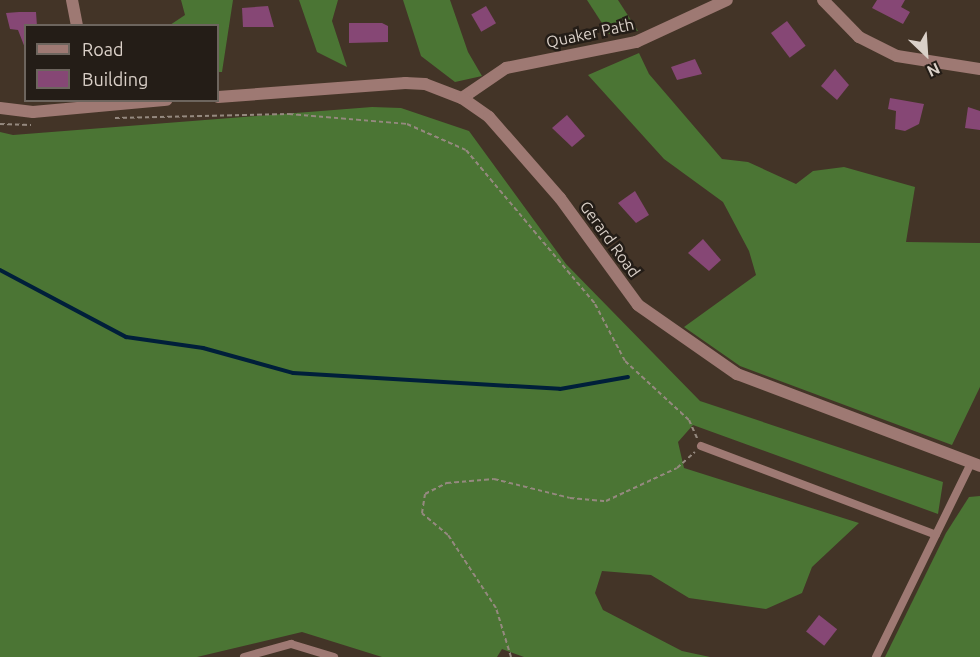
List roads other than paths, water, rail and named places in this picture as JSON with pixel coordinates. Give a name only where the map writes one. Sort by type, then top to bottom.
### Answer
[{"type":"street","points":[[72,0],[77,24]]},
{"type":"street","name":"Quaker Path","points":[[462,98],[506,68],[636,42],[727,0]]},
{"type":"street","points":[[823,0],[859,37],[897,56],[980,69]]},
{"type":"street","name":"Gerard Road","points":[[219,97],[405,83],[425,84],[462,98],[489,117],[560,198],[638,305],[737,374],[976,464]]},
{"type":"street","points":[[0,108],[33,112],[87,103],[113,102]]},
{"type":"lane","points":[[701,446],[936,536]]},
{"type":"lane","points":[[876,657],[936,536],[976,464]]},
{"type":"lane","points":[[244,657],[291,644],[334,657]]},
{"type":"waterway","points":[[0,270],[126,337],[203,348],[293,373],[560,389],[628,377]]}]
